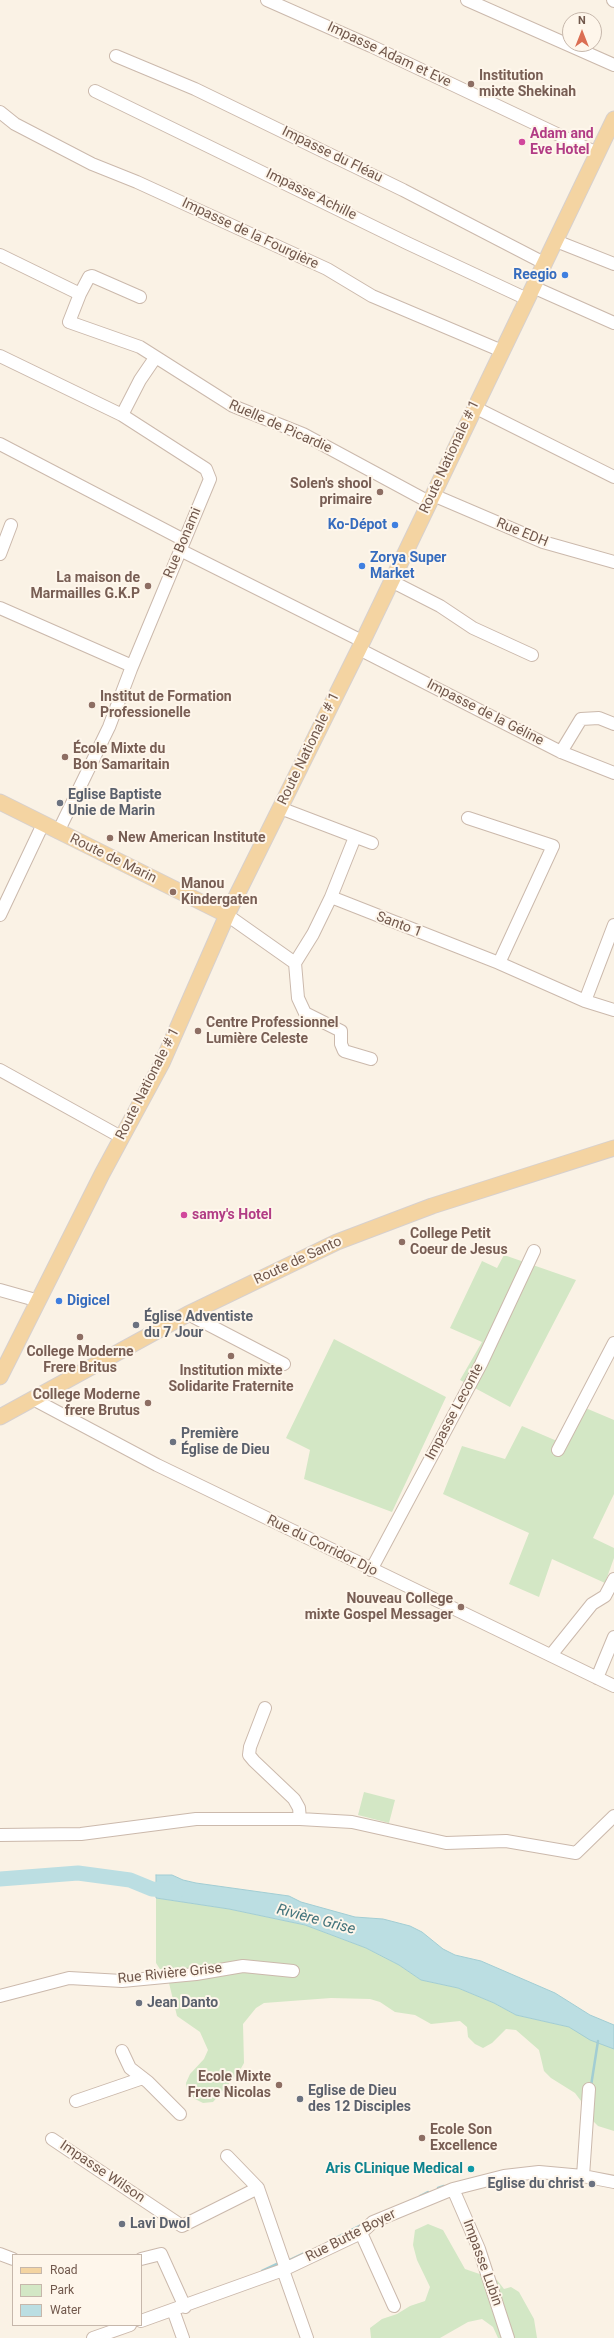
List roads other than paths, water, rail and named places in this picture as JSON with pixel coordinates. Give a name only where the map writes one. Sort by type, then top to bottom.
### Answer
[{"type":"main road","name":"Route Nationale # 1","points":[[0,1377],[121,1137],[162,1063],[226,915],[360,645],[614,118]]},
{"type":"main road","name":"Route de Marin","points":[[0,802],[226,915]]},
{"type":"main road","name":"Route de Santo","points":[[0,1417],[188,1314],[338,1242],[432,1206],[614,1148]]},
{"type":"street","name":"Impasse Adam et Eve","points":[[267,0],[371,46],[597,153]]},
{"type":"street","points":[[467,0],[614,65]]},
{"type":"street","name":"Impasse du Fléau","points":[[116,56],[195,89],[404,190],[544,263]]},
{"type":"street","name":"Impasse Achille","points":[[95,91],[407,243],[530,293],[614,323]]},
{"type":"street","name":"Impasse de la Fourgière","points":[[0,112],[14,124],[92,164],[137,182],[327,269],[372,296],[502,351]]},
{"type":"street","points":[[556,240],[614,264]]},
{"type":"street","points":[[0,255],[80,294],[89,277],[92,276],[140,297]]},
{"type":"street","name":"Ruelle de Picardie","points":[[80,294],[69,322],[140,348],[233,406],[303,434],[431,499]]},
{"type":"street","name":"Rue Bonami","points":[[0,356],[122,415],[206,469],[210,479],[132,666],[109,727],[58,832]]},
{"type":"street","points":[[122,415],[140,380],[155,358]]},
{"type":"street","points":[[474,407],[614,477]]},
{"type":"street","name":"Impasse de la Géline","points":[[0,444],[360,645],[562,752],[614,774]]},
{"type":"street","name":"Rue EDH","points":[[431,499],[538,540],[614,562]]},
{"type":"street","points":[[0,554],[11,525]]},
{"type":"street","points":[[391,581],[440,606],[473,628],[532,655]]},
{"type":"street","points":[[1,610],[132,666]]},
{"type":"street","points":[[562,752],[581,719],[599,718],[614,724]]},
{"type":"street","points":[[280,808],[372,843]]},
{"type":"street","points":[[468,818],[553,846],[499,963]]},
{"type":"street","points":[[0,915],[43,824]]},
{"type":"street","points":[[355,837],[331,897],[313,934],[295,963],[298,998],[305,1013],[341,1031],[341,1044],[344,1051],[371,1059]]},
{"type":"street","name":"Santo 1","points":[[331,897],[499,963],[585,1000],[614,1010]]},
{"type":"street","points":[[226,915],[295,963]]},
{"type":"street","points":[[585,1000],[614,925]]},
{"type":"street","points":[[0,1070],[121,1137]]},
{"type":"street","name":"Impasse Leconte","points":[[371,1570],[481,1364],[534,1251]]},
{"type":"street","points":[[0,1290],[39,1301]]},
{"type":"street","points":[[188,1314],[284,1364]]},
{"type":"street","points":[[558,1450],[614,1343]]},
{"type":"street","name":"Rue du Corridor Djo","points":[[33,1400],[164,1469],[614,1686]]},
{"type":"street","points":[[551,1655],[592,1604],[606,1596],[614,1579]]},
{"type":"street","points":[[597,1678],[614,1637]]},
{"type":"street","points":[[265,1708],[250,1747],[250,1755],[254,1761],[294,1799],[299,1808],[300,1819]]},
{"type":"street","points":[[0,1835],[81,1834],[196,1819],[300,1819],[352,1822],[446,1843],[506,1841],[576,1853],[614,1816]]},
{"type":"street","name":"Rue Rivière Grise","points":[[0,1996],[69,1978],[122,1981],[196,1974],[243,1966],[293,1971]]},
{"type":"street","points":[[122,2051],[130,2068],[143,2078],[180,2114]]},
{"type":"street","points":[[76,2101],[143,2078]]},
{"type":"street","points":[[583,2176],[589,2089]]},
{"type":"street","name":"Impasse Wilson","points":[[52,2139],[182,2226],[258,2188]]},
{"type":"street","points":[[227,2156],[258,2188],[308,2338]]},
{"type":"street","name":"Rue Butte Boyer","points":[[142,2321],[185,2307],[284,2269],[361,2233],[373,2222],[453,2189],[504,2176],[532,2173],[583,2176],[614,2182]]},
{"type":"street","name":"Impasse Lubin","points":[[453,2189],[479,2249],[508,2338]]},
{"type":"street","points":[[361,2233],[394,2306]]},
{"type":"street","points":[[0,2254],[12,2259]]},
{"type":"street","points":[[142,2259],[161,2254],[185,2307]]},
{"type":"street","points":[[173,2310],[182,2338]]},
{"type":"street","points":[[100,2337],[128,2326]]},
{"type":"water","points":[[156,1875],[172,1875],[183,1880],[196,1883],[289,1896],[301,1902],[355,1917],[383,1919],[410,1926],[422,1932],[443,1949],[455,1955],[481,1961],[555,1993],[590,2015],[614,2025],[614,2049],[590,2040],[569,2027],[516,2015],[494,2003],[458,1988],[421,1980],[399,1965],[366,1948],[305,1925],[229,1909],[156,1898]]},
{"type":"waterway","name":"Rivière Grise","points":[[0,1879],[78,1873],[130,1880],[152,1889],[177,1891]]},
{"type":"waterway","points":[[591,2086],[598,2041]]},
{"type":"waterway","points":[[438,2188],[444,2186]]},
{"type":"waterway","points":[[420,2196],[428,2192]]},
{"type":"waterway","points":[[328,2242],[363,2224]]},
{"type":"waterway","points":[[290,2260],[311,2250]]},
{"type":"waterway","points":[[262,2271],[279,2263]]},
{"type":"place","name":"Institution mixte Shekinah","points":[[471,84]]},
{"type":"place","name":"Adam and Eve Hotel","points":[[522,142]]},
{"type":"place","name":"Reegio","points":[[565,275]]},
{"type":"place","name":"Solen's shool primaire","points":[[380,492]]},
{"type":"place","name":"Ko-Dépot","points":[[395,525]]},
{"type":"place","name":"Zorya Super Market","points":[[362,566]]},
{"type":"place","name":"La maison de Marmailles G.K.P","points":[[148,586]]},
{"type":"place","name":"Institut de Formation Professionelle","points":[[92,705]]},
{"type":"place","name":"École Mixte du Bon Samaritain","points":[[65,757]]},
{"type":"place","name":"Eglise Baptiste Unie de Marin","points":[[60,803]]},
{"type":"place","name":"New American Institute","points":[[110,838]]},
{"type":"place","name":"Manou Kindergaten","points":[[173,892]]},
{"type":"place","name":"Centre Professionnel Lumière Celeste","points":[[198,1031]]},
{"type":"place","name":"samy's Hotel","points":[[184,1215]]},
{"type":"place","name":"College Petit Coeur de Jesus","points":[[402,1242]]},
{"type":"place","name":"Digicel","points":[[59,1301]]},
{"type":"place","name":"Église Adventiste du 7 Jour","points":[[136,1325]]},
{"type":"place","name":"College Moderne Frere Britus","points":[[80,1337]]},
{"type":"place","name":"Institution mixte Solidarite Fraternite","points":[[231,1356]]},
{"type":"place","name":"College Moderne frere Brutus","points":[[148,1403]]},
{"type":"place","name":"Première Église de Dieu","points":[[173,1442]]},
{"type":"place","name":"Nouveau College mixte Gospel Messager","points":[[461,1607]]},
{"type":"place","name":"Jean Danto","points":[[139,2003]]},
{"type":"place","name":"Ecole Mixte Frere Nicolas","points":[[279,2085]]},
{"type":"place","name":"Eglise de Dieu des 12 Disciples","points":[[300,2099]]},
{"type":"place","name":"Ecole Son Excellence","points":[[422,2138]]},
{"type":"place","name":"Aris CLinique Medical","points":[[471,2169]]},
{"type":"place","name":"Eglise du christ","points":[[592,2184]]},
{"type":"place","name":"Lavi Dwol","points":[[122,2224]]}]
